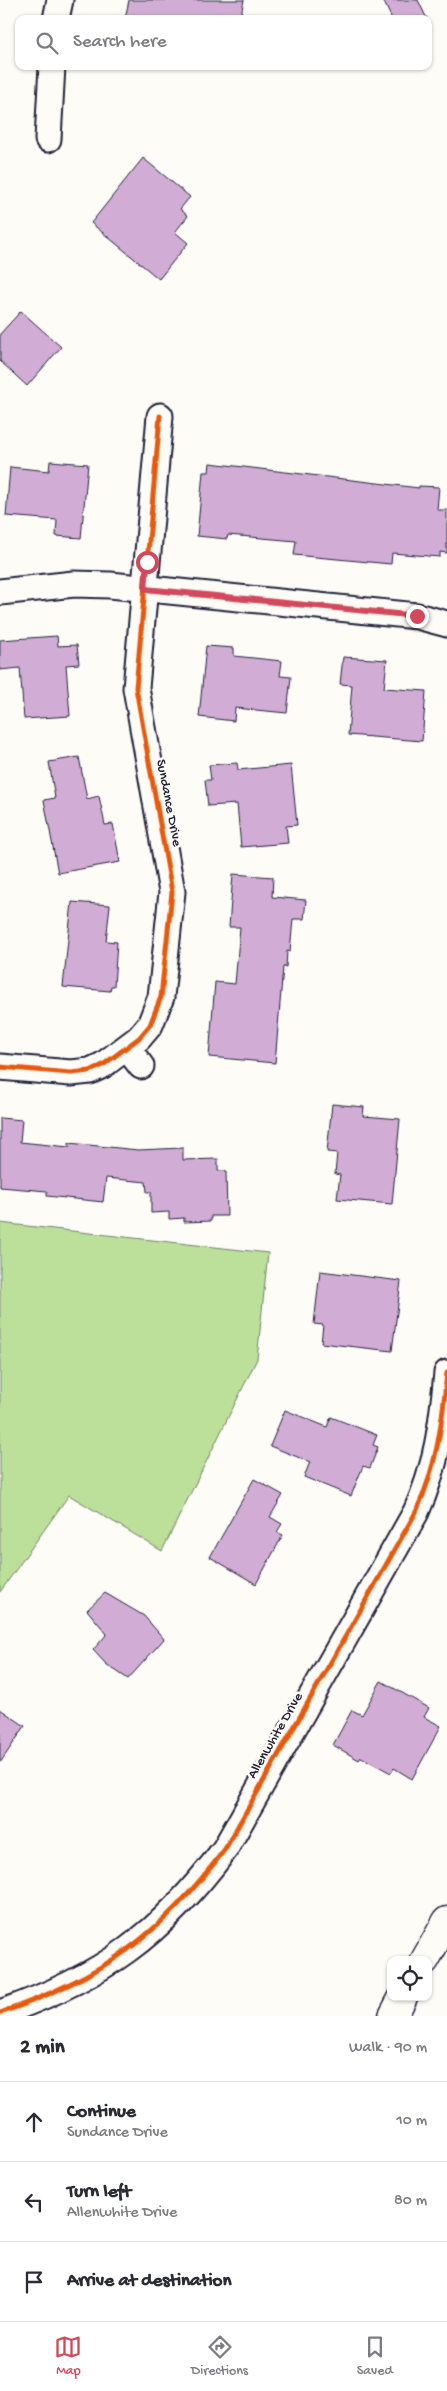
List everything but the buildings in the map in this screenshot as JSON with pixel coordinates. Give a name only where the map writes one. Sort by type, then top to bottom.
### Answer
[{"type":"main road","points":[[427,1956],[447,1921]]},
{"type":"main road","points":[[393,2016],[402,2001]]},
{"type":"street","points":[[57,15],[60,0]]},
{"type":"street","points":[[48,139],[52,70]]},
{"type":"street","name":"Sundance Drive","points":[[0,1067],[71,1073],[134,1058],[161,997],[172,907],[171,877],[136,688],[160,416]]},
{"type":"street","points":[[0,592],[74,584],[145,589],[417,616],[447,624]]},
{"type":"street","name":"Allenwhite Drive","points":[[0,2013],[73,1984],[133,1948],[162,1923],[186,1898],[225,1849],[420,1504],[436,1460],[447,1374]]},
{"type":"green space","points":[[0,1223],[268,1253],[257,1359],[162,1551],[69,1495],[0,1592]]},
{"type":"cycle path","points":[[0,1067],[71,1073],[90,1071],[103,1065],[139,1038],[150,1025],[161,997],[172,892],[136,688],[160,416]]},
{"type":"cycle path","points":[[0,2013],[69,1984],[127,1950],[152,1930],[177,1906],[201,1880],[225,1849],[416,1512],[429,1478],[438,1444],[447,1373]]},
{"type":"route","points":[[147,562],[145,589],[417,616]]}]
